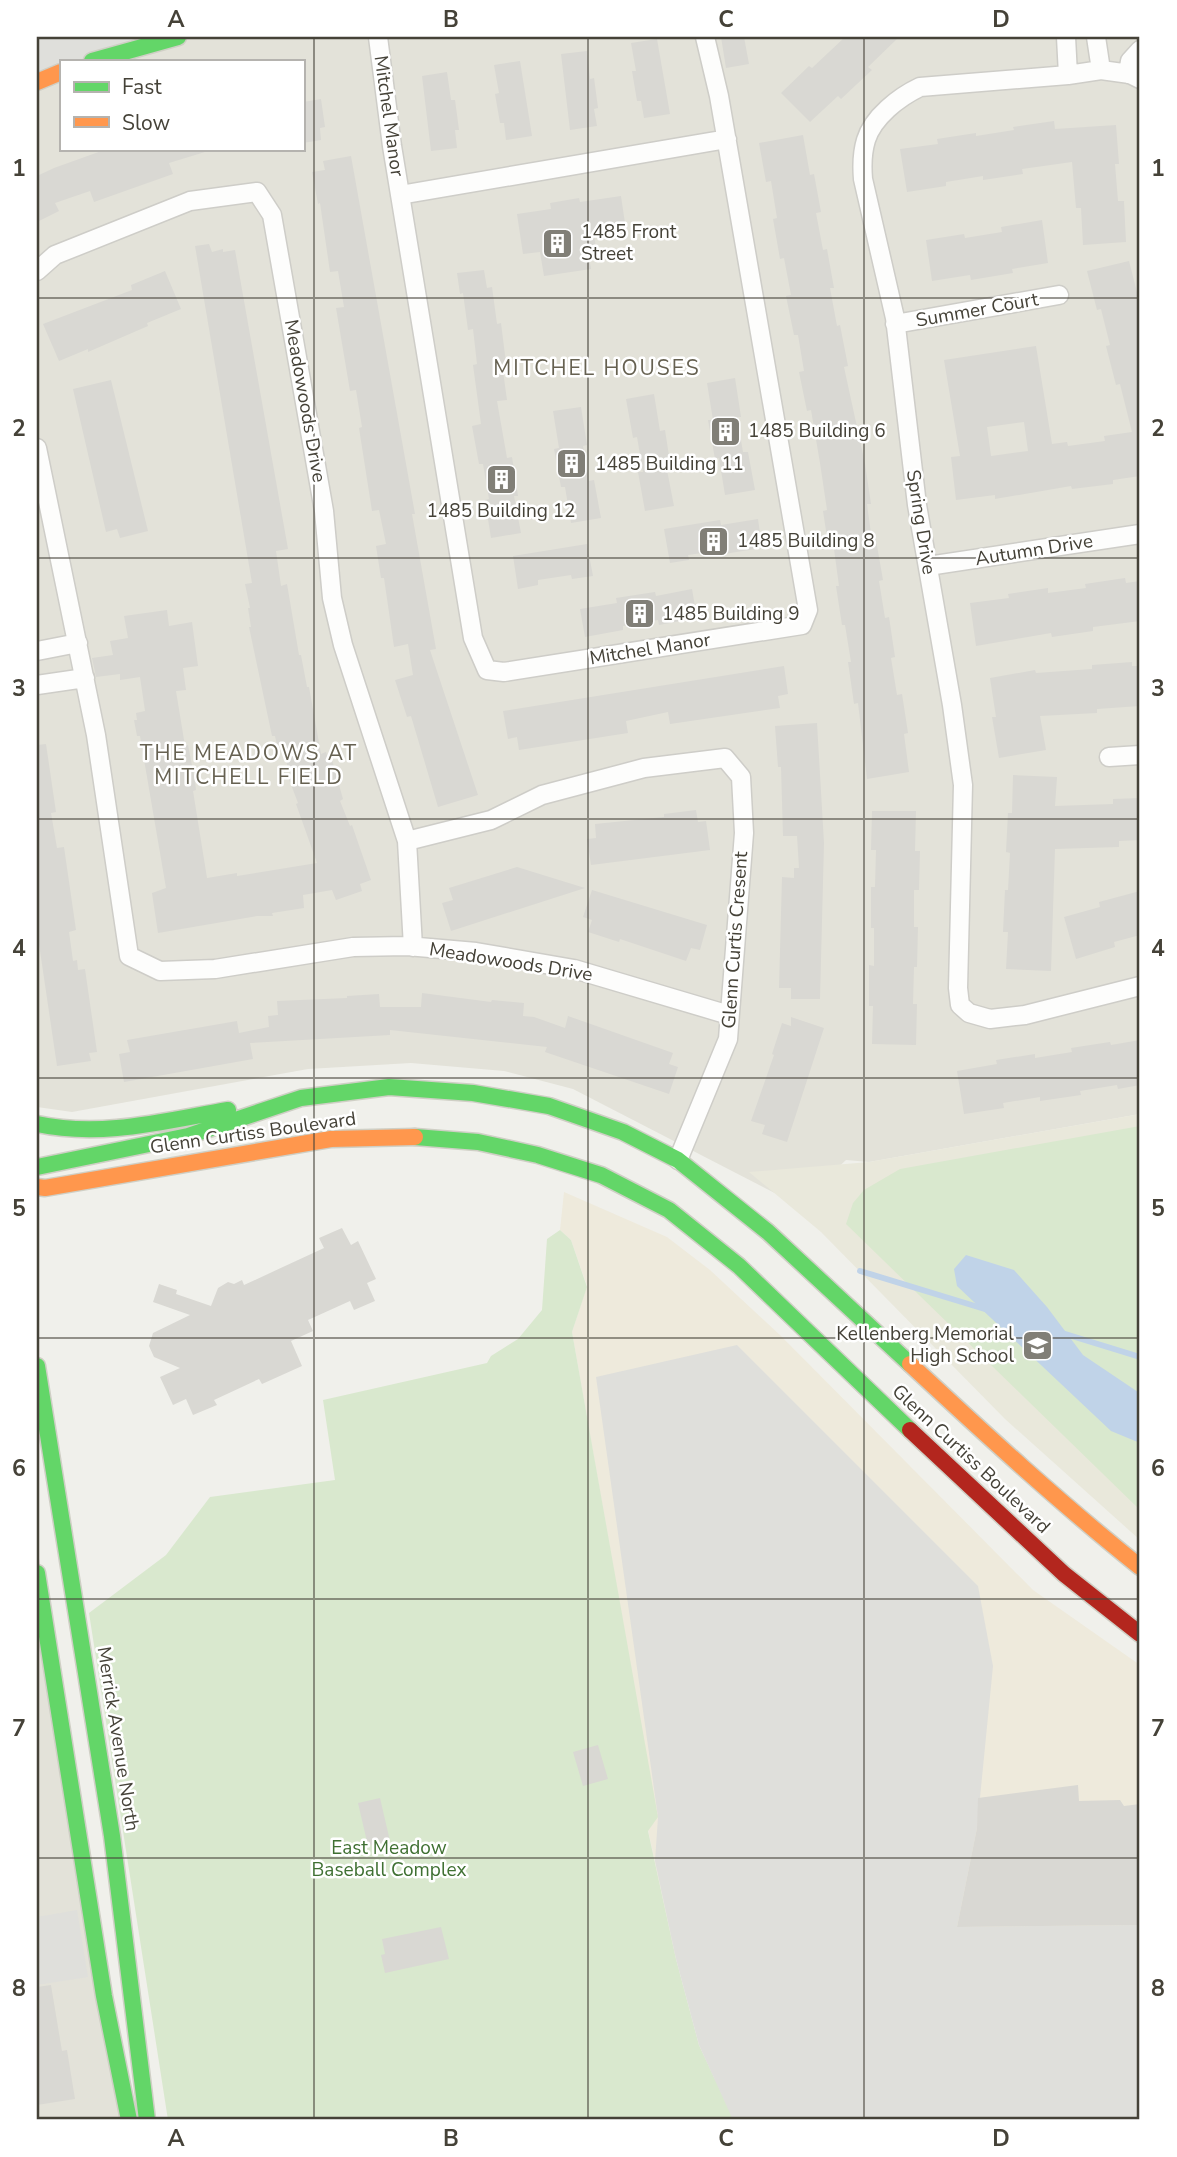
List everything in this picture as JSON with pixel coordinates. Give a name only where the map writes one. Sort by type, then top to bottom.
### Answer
[{"type":"main road","points":[[96,60],[178,37]]},
{"type":"main road","points":[[37,82],[60,72]]},
{"type":"main road","name":"Glenn Curtiss Boulevard","points":[[37,1167],[188,1136],[301,1098],[389,1087],[486,1095],[550,1106],[623,1132],[678,1160],[768,1232],[1016,1463],[1140,1567]]},
{"type":"main road","points":[[37,1124],[57,1130],[84,1132],[301,1098]]},
{"type":"main road","name":"Glenn Curtiss Boulevard","points":[[37,1187],[45,1188],[331,1139],[399,1136],[478,1142],[538,1155],[601,1175],[669,1210],[739,1266],[994,1511],[1064,1574],[1140,1634]]},
{"type":"main road","name":"Merrick Avenue North","points":[[37,1366],[135,1997],[147,2120]]},
{"type":"main road","points":[[37,1573],[104,1996],[129,2120]]},
{"type":"street","name":"Mitchel Manor","points":[[378,37],[400,195],[473,638],[487,670],[504,672],[802,625],[808,610],[727,139],[705,37]]},
{"type":"street","points":[[1066,37],[1068,75]]},
{"type":"street","points":[[1096,37],[1101,70]]},
{"type":"street","name":"Spring Drive","points":[[1140,50],[1130,61],[1134,77],[1101,70],[920,87],[886,110],[866,138],[862,159],[863,179],[895,324],[917,505],[952,705],[963,785],[958,988],[960,1005],[969,1013],[990,1019],[1024,1015],[1140,986]]},
{"type":"street","name":"Mitchel Manor","points":[[400,195],[727,139]]},
{"type":"street","name":"Meadowoods Drive","points":[[37,271],[55,255],[190,201],[257,192],[272,215],[324,511],[332,598],[343,645],[407,841],[413,947]]},
{"type":"street","name":"Summer Court","points":[[895,324],[1059,295]]},
{"type":"street","name":"Meadowoods Drive","points":[[37,448],[96,734],[129,956],[160,971],[215,969],[353,947],[413,947],[476,952],[574,969],[729,1015]]},
{"type":"street","name":"Autumn Drive","points":[[928,566],[1140,534]]},
{"type":"street","points":[[37,651],[78,643]]},
{"type":"street","points":[[37,685],[85,678]]},
{"type":"street","points":[[1109,757],[1140,755]]},
{"type":"street","name":"Glenn Curtis Cresent","points":[[407,841],[491,820],[542,795],[644,768],[725,758],[741,777],[744,832],[728,1039],[678,1160]]},
{"type":"shaded area","points":[[37,37],[179,37],[100,60],[60,60],[37,82]]},
{"type":"shaded area","points":[[174,37],[1140,37],[1140,1114],[869,1162],[846,1160],[798,1205],[573,1089],[504,1071],[411,1063],[308,1069],[72,1112],[37,1107],[37,86],[60,73],[60,150],[304,150],[304,60],[98,60]]},
{"type":"shaded area","name":"Kellenberg Memorial High School","points":[[1140,1114],[1140,1540],[1005,1419],[821,1232],[749,1172],[869,1162]]},
{"type":"shaded area","points":[[564,1192],[667,1237],[710,1270],[781,1336],[1033,1590],[1140,1665],[1140,2120],[676,1959],[648,1830],[657,1817],[572,1332],[587,1286],[571,1240],[560,1230]]},
{"type":"shaded area","points":[[737,1345],[978,1586],[993,1666],[977,1828],[957,1927],[1140,1925],[1140,2120],[733,2120],[699,2045],[676,1959],[655,1861],[658,1817],[596,1377]]},
{"type":"shaded area","points":[[37,1546],[85,1834],[129,2120],[37,2120]]},
{"type":"shaded area","points":[[77,1910],[88,1977],[37,1985],[37,1917]]},
{"type":"green space","name":"Kellenberg Memorial High School","points":[[1140,1126],[1140,1510],[846,1224],[853,1203],[864,1190],[900,1169]]},
{"type":"green space","name":"East Meadow Baseball Complex","points":[[560,1230],[571,1240],[587,1287],[572,1332],[658,1817],[648,1831],[676,1959],[699,2045],[734,2120],[168,2120],[89,1613],[166,1555],[210,1497],[335,1480],[323,1400],[487,1363],[491,1356],[518,1339],[542,1310],[547,1239]]},
{"type":"water","points":[[966,1255],[1014,1270],[1047,1307],[1083,1355],[1138,1392],[1140,1443],[1111,1431],[957,1286],[954,1269]]},
{"type":"building","points":[[721,37],[744,37],[749,64],[726,68]]},
{"type":"building","points":[[845,37],[899,37],[868,67],[872,70],[841,99],[838,96],[810,122],[781,93]]},
{"type":"building","points":[[657,39],[670,114],[644,118],[641,101],[637,101],[631,43]]},
{"type":"building","points":[[587,51],[590,79],[594,78],[598,108],[594,109],[597,126],[570,130],[561,54]]},
{"type":"building","points":[[520,61],[532,136],[506,140],[495,94],[499,93],[494,65]]},
{"type":"building","points":[[447,72],[451,100],[455,100],[459,130],[455,130],[457,148],[431,151],[422,76]]},
{"type":"building","points":[[321,99],[325,127],[320,128],[321,140],[304,143],[304,102]]},
{"type":"building","points":[[1054,121],[1055,129],[1116,125],[1118,201],[1124,201],[1126,242],[1083,245],[1081,208],[1076,208],[1072,162],[1022,169],[1023,174],[983,180],[983,176],[946,182],[946,186],[907,192],[900,149],[938,144],[937,139],[976,133],[976,136]]},
{"type":"building","points":[[803,135],[810,175],[814,174],[821,212],[816,213],[823,250],[827,249],[834,288],[830,288],[848,366],[844,367],[865,464],[871,504],[867,504],[872,541],[876,540],[883,580],[879,581],[885,618],[889,617],[895,657],[891,658],[897,695],[902,694],[908,733],[904,734],[909,772],[867,779],[858,703],[854,704],[848,662],[851,662],[836,586],[839,586],[834,549],[829,550],[823,511],[827,510],[811,410],[807,411],[799,372],[804,371],[798,335],[794,335],[786,296],[791,295],[784,258],[780,259],[773,219],[777,218],[771,181],[766,182],[759,143]]},
{"type":"building","points":[[104,150],[205,152],[169,163],[173,174],[94,202],[90,191],[55,203],[59,211],[37,222],[37,176]]},
{"type":"building","points":[[351,156],[415,514],[412,514],[436,649],[430,650],[478,795],[438,807],[411,716],[407,717],[395,680],[413,675],[408,644],[394,647],[384,578],[381,578],[376,546],[386,544],[379,510],[372,511],[356,390],[350,391],[336,308],[344,307],[338,271],[330,272],[320,203],[318,204],[312,172],[325,170],[323,161]]},
{"type":"building","name":"1485 Front Street","points":[[621,196],[626,230],[594,235],[597,256],[589,257],[591,269],[544,276],[540,252],[523,254],[517,214],[551,209],[550,203],[579,198],[580,202]]},
{"type":"building","points":[[1042,220],[1048,263],[1012,269],[1013,273],[971,280],[970,275],[932,281],[926,240],[1002,232],[1001,227]]},
{"type":"building","points":[[209,244],[212,252],[235,250],[288,549],[276,551],[281,586],[287,584],[299,655],[309,687],[321,754],[326,752],[329,761],[332,760],[343,799],[340,801],[350,826],[352,825],[371,880],[360,884],[362,891],[336,900],[332,890],[303,895],[304,908],[272,913],[273,916],[257,916],[158,933],[152,893],[166,888],[140,736],[137,736],[134,720],[137,720],[136,713],[145,711],[140,677],[120,680],[120,674],[96,677],[92,658],[113,655],[110,641],[128,638],[124,616],[167,610],[169,626],[192,622],[198,666],[183,668],[186,690],[176,691],[185,746],[188,745],[195,781],[196,790],[193,791],[207,878],[317,863],[296,804],[298,803],[287,774],[290,773],[280,744],[277,745],[275,736],[272,736],[249,627],[250,608],[245,584],[252,583],[195,246]]},
{"type":"building","points":[[1129,261],[1140,304],[1140,476],[1113,480],[1113,484],[1072,489],[1071,486],[995,499],[995,495],[956,500],[951,457],[960,456],[944,360],[1036,346],[1052,444],[1067,442],[1068,446],[1105,441],[1104,436],[1132,432],[1120,384],[1116,385],[1106,346],[1110,345],[1101,309],[1097,310],[1087,271]],"holes":[[[1024,422],[1028,451],[991,456],[987,427]]]},
{"type":"building","points":[[484,270],[487,288],[492,287],[497,324],[501,323],[506,363],[502,364],[507,400],[497,401],[507,458],[512,457],[518,496],[514,496],[521,533],[491,538],[485,500],[489,499],[472,426],[481,424],[473,365],[477,364],[473,329],[468,330],[463,293],[460,294],[457,273]]},
{"type":"building","points":[[165,271],[181,309],[88,352],[88,349],[59,361],[43,324],[132,290],[131,285]]},
{"type":"building","name":"1485 Building 6","points":[[735,378],[741,417],[737,417],[743,452],[748,452],[755,490],[725,495],[719,458],[715,459],[708,420],[713,420],[707,383]]},
{"type":"building","points":[[111,380],[148,531],[120,538],[117,529],[106,532],[73,389]]},
{"type":"building","points":[[654,394],[660,431],[665,430],[671,469],[667,470],[674,506],[645,511],[638,472],[643,472],[626,399]]},
{"type":"building","name":"1485 Building 11","points":[[581,407],[587,445],[583,446],[589,481],[594,480],[601,518],[571,523],[565,487],[561,487],[554,449],[559,448],[553,411]]},
{"type":"building","name":"1485 Building 8","points":[[758,519],[762,548],[724,554],[723,550],[688,555],[689,560],[670,563],[664,529],[720,520],[721,525]]},
{"type":"building","points":[[587,544],[593,576],[572,579],[571,575],[538,580],[538,585],[518,589],[513,556]]},
{"type":"building","points":[[1125,578],[1126,583],[1140,581],[1140,621],[1093,627],[1093,631],[1052,637],[1051,633],[976,646],[970,603],[1009,598],[1008,594],[1048,588],[1048,593],[1086,588],[1085,584]]},
{"type":"building","name":"1485 Building 9","points":[[692,589],[697,618],[659,625],[658,620],[585,637],[580,609],[617,603],[616,598],[655,592],[656,596]]},
{"type":"building","points":[[1132,662],[1132,666],[1140,666],[1140,706],[1097,709],[1097,713],[1040,716],[1046,750],[999,758],[992,717],[996,717],[990,678],[1035,670],[1036,673],[1092,669],[1092,665]]},
{"type":"building","points":[[784,666],[788,694],[778,696],[780,708],[670,724],[668,712],[626,721],[628,733],[519,750],[517,737],[508,739],[503,711]]},
{"type":"building","points":[[817,723],[824,843],[820,999],[791,999],[791,988],[779,988],[782,877],[794,878],[794,868],[799,868],[797,836],[783,836],[781,767],[778,767],[775,726]]},
{"type":"building","points":[[46,744],[56,812],[51,813],[57,848],[64,847],[76,930],[69,932],[73,961],[77,960],[78,970],[85,969],[97,1052],[89,1053],[91,1061],[57,1066],[39,944],[37,945],[37,745]]},
{"type":"building","points":[[1013,775],[1057,777],[1055,806],[1113,804],[1113,799],[1140,798],[1140,840],[1119,841],[1119,847],[1055,849],[1051,971],[1006,969],[1008,932],[1003,932],[1010,853],[1006,852],[1008,813],[1012,813]]},
{"type":"building","points":[[696,810],[698,822],[706,821],[710,850],[591,865],[587,839],[596,838],[595,824],[664,817],[664,814]]},
{"type":"building","points":[[872,811],[916,811],[915,851],[920,851],[919,890],[914,890],[914,927],[918,927],[913,1004],[917,1004],[916,1045],[872,1044],[873,1006],[869,1006],[869,965],[874,966],[871,887],[875,887],[876,850],[871,850]]},
{"type":"building","points":[[517,867],[585,888],[451,931],[442,903],[453,900],[449,888]]},
{"type":"building","points":[[592,890],[707,925],[700,950],[691,948],[686,961],[620,939],[619,942],[588,932],[592,920],[583,917]]},
{"type":"building","points":[[1140,891],[1140,935],[1114,942],[1115,947],[1076,959],[1064,917],[1100,907],[1099,902]]},
{"type":"building","points":[[422,993],[491,1002],[524,1003],[523,1016],[565,1028],[568,1016],[673,1053],[669,1064],[678,1067],[669,1094],[545,1052],[547,1047],[390,1030],[390,1035],[250,1043],[253,1059],[124,1082],[119,1054],[130,1052],[127,1040],[237,1021],[239,1033],[269,1027],[268,1016],[278,1015],[277,1001],[379,994],[380,1007],[421,1007]]},
{"type":"building","points":[[791,1017],[824,1028],[787,1142],[762,1134],[765,1125],[751,1121],[782,1023],[791,1026]]},
{"type":"building","points":[[1140,1040],[1140,1085],[1118,1089],[1117,1085],[1080,1091],[1081,1095],[1040,1101],[1040,1097],[1003,1103],[1004,1108],[964,1114],[957,1071],[997,1064],[996,1060],[1035,1054],[1035,1058],[1072,1052],[1071,1048]]},
{"type":"building","points":[[342,1228],[351,1245],[358,1241],[376,1279],[367,1283],[375,1301],[354,1310],[350,1301],[308,1320],[313,1331],[291,1341],[302,1366],[262,1384],[259,1379],[214,1400],[217,1405],[193,1415],[186,1399],[173,1405],[160,1377],[180,1368],[154,1357],[149,1346],[153,1333],[190,1315],[153,1302],[159,1284],[177,1290],[176,1294],[211,1306],[218,1288],[228,1282],[234,1284],[242,1280],[244,1285],[324,1248],[319,1238]]},
{"type":"building","points":[[598,1745],[608,1779],[583,1786],[573,1752]]},
{"type":"building","points":[[1078,1785],[1079,1801],[1120,1800],[1124,1806],[1140,1804],[1140,1925],[957,1927],[977,1828],[978,1798]]},
{"type":"building","points":[[380,1798],[390,1841],[368,1846],[358,1803]]},
{"type":"building","points":[[441,1927],[449,1959],[385,1973],[381,1955],[385,1954],[382,1939]]},
{"type":"building","points":[[51,1985],[62,2051],[67,2050],[75,2099],[37,2105],[37,1987]]},
{"type":"waterway","points":[[860,1271],[988,1310]]},
{"type":"waterway","points":[[1062,1333],[1140,1357]]},
{"type":"traffic: fast","points":[[96,60],[178,37]]},
{"type":"traffic: fast","points":[[37,1167],[188,1136],[301,1098],[389,1087],[473,1093],[549,1106],[623,1132],[678,1160],[768,1232],[910,1364]]},
{"type":"traffic: fast","points":[[37,1124],[61,1128],[109,1129],[228,1110]]},
{"type":"traffic: fast","points":[[415,1137],[478,1142],[538,1155],[601,1175],[669,1210],[739,1266],[910,1430]]},
{"type":"traffic: fast","points":[[37,1366],[112,1836],[147,2120]]},
{"type":"traffic: fast","points":[[37,1573],[104,1996],[129,2120]]},
{"type":"traffic: slow","points":[[37,82],[60,72]]},
{"type":"traffic: slow","points":[[37,1187],[45,1188],[331,1139],[415,1137]]},
{"type":"traffic: slow","points":[[910,1364],[1052,1493],[1140,1567]]},
{"type":"traffic: jam","points":[[910,1430],[1064,1574],[1140,1634]]},
{"type":"place","name":"1485 Front Street","points":[[558,243]]},
{"type":"place","name":"1485 Building 6","points":[[725,431]]},
{"type":"place","name":"1485 Building 11","points":[[572,464]]},
{"type":"place","name":"1485 Building 12","points":[[501,480]]},
{"type":"place","name":"1485 Building 8","points":[[714,541]]},
{"type":"place","name":"1485 Building 9","points":[[639,614]]},
{"type":"place","name":"Kellenberg Memorial High School","points":[[1037,1345]]},
{"type":"district","name":"MITCHEL HOUSES","points":[[597,368]]},
{"type":"district","name":"THE MEADOWS AT MITCHELL FIELD","points":[[249,765]]}]
